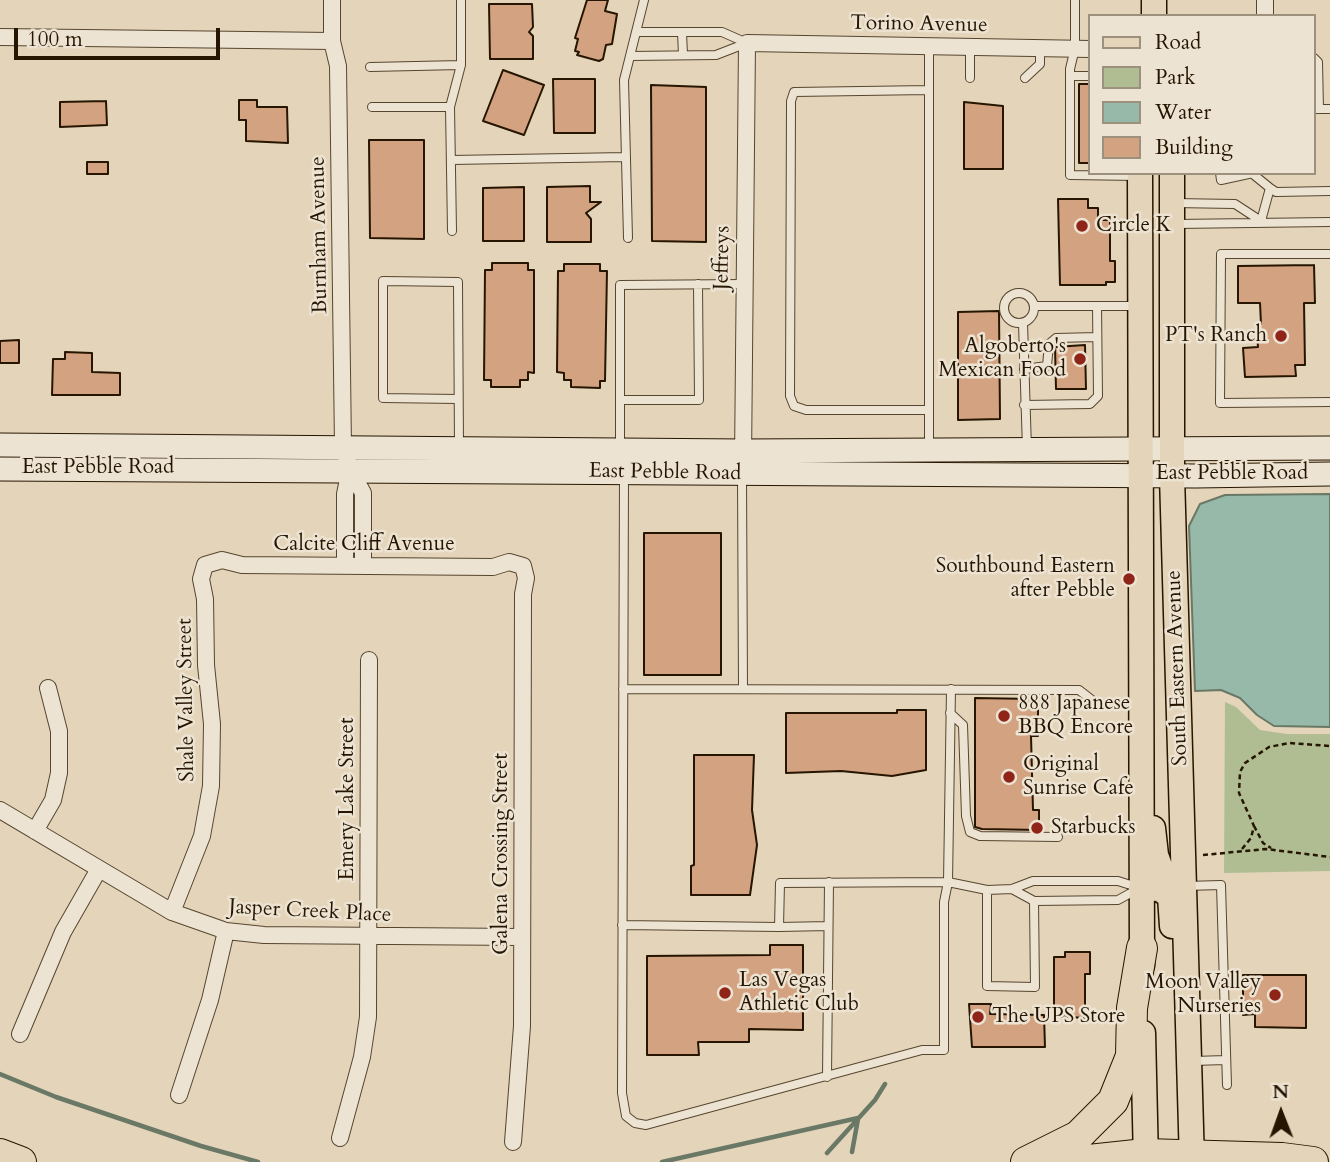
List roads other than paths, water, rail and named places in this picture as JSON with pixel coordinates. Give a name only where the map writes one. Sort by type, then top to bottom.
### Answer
[{"type":"highway","points":[[1026,1162],[1077,1136],[1113,1101],[1131,1056],[1132,1008],[1142,948]]},
{"type":"highway","points":[[0,1154],[21,1162]]},
{"type":"highway","points":[[1070,1162],[1145,1158],[1313,1162]]},
{"type":"main road","name":"South Eastern Avenue","points":[[1140,175],[1141,888],[1145,1158]]},
{"type":"main road","name":"South Eastern Avenue","points":[[1172,175],[1172,476],[1192,1158]]},
{"type":"main road","name":"East Pebble Road","points":[[0,445],[620,449],[742,462],[1140,462],[1172,451],[1330,448]]},
{"type":"main road","name":"East Pebble Road","points":[[0,469],[625,472],[929,451],[1027,451],[1140,462],[1172,476],[1330,474]]},
{"type":"main road","points":[[1141,768],[1156,855],[1168,881],[1184,887]]},
{"type":"main road","points":[[1141,888],[1158,889],[1170,896],[1175,986],[1179,998],[1188,1001]]},
{"type":"street","name":"Burnham Avenue","points":[[332,0],[332,41],[338,66],[343,447],[350,469],[363,493],[363,566]]},
{"type":"street","points":[[0,37],[332,41]]},
{"type":"street","name":"Torino Avenue","points":[[747,43],[1083,48]]},
{"type":"street","name":"Jeffreys","points":[[742,462],[747,43]]},
{"type":"street","points":[[345,566],[345,494],[350,469]]},
{"type":"street","name":"Calcite Cliff Avenue","points":[[205,565],[222,560],[242,565],[493,567],[509,562],[523,566]]},
{"type":"street","name":"Shale Valley Street","points":[[172,912],[202,836],[211,786],[212,724],[206,665],[205,599],[201,579],[205,565]]},
{"type":"street","name":"Galena Crossing Street","points":[[513,1142],[522,1047],[523,594],[526,578],[523,566]]},
{"type":"street","name":"Emery Lake Street","points":[[340,1138],[365,1038],[370,937],[369,660]]},
{"type":"street","points":[[35,831],[53,800],[60,773],[59,731],[48,688]]},
{"type":"street","name":"Jasper Creek Place","points":[[0,810],[172,912],[226,931],[264,935],[523,937]]},
{"type":"street","points":[[20,1034],[63,932],[99,869]]},
{"type":"street","points":[[179,1095],[210,1000],[226,931]]},
{"type":"lane","points":[[452,231],[450,107],[461,65],[461,0]]},
{"type":"lane","points":[[628,238],[624,80],[644,0]]},
{"type":"lane","points":[[1075,0],[1083,48],[1070,76],[1070,175],[1088,174]]},
{"type":"lane","points":[[636,32],[722,32],[747,43]]},
{"type":"lane","points":[[682,32],[683,55]]},
{"type":"lane","points":[[630,56],[716,55],[747,43]]},
{"type":"lane","points":[[929,46],[929,451]]},
{"type":"lane","points":[[970,47],[970,78]]},
{"type":"lane","points":[[1025,78],[1040,64],[1040,48]]},
{"type":"lane","points":[[1316,60],[1317,109],[1330,109]]},
{"type":"lane","points":[[370,67],[461,65]]},
{"type":"lane","points":[[1070,76],[1088,76]]},
{"type":"lane","points":[[928,90],[794,92],[791,101],[790,396],[794,406],[806,410],[928,410]]},
{"type":"lane","points":[[372,107],[450,107]]},
{"type":"lane","points":[[451,160],[626,157]]},
{"type":"lane","points":[[1220,175],[1221,180],[1248,175]]},
{"type":"lane","points":[[1255,175],[1276,192],[1330,191]]},
{"type":"lane","points":[[1261,221],[1270,188]]},
{"type":"lane","points":[[1172,214],[1235,204],[1261,221]]},
{"type":"lane","points":[[1172,214],[1261,221],[1330,222]]},
{"type":"lane","points":[[1330,254],[1221,254],[1220,403],[1330,402]]},
{"type":"lane","points":[[458,399],[383,398],[383,281],[458,282],[458,399],[458,448]]},
{"type":"lane","points":[[620,400],[699,400],[698,284]]},
{"type":"lane","points":[[620,449],[620,285],[744,284]]},
{"type":"lane","points":[[1021,293],[1030,297],[1034,306],[1032,316],[1023,323],[1015,323],[1006,316],[1006,300],[1021,293]]},
{"type":"lane","points":[[1034,306],[1140,306]]},
{"type":"lane","points":[[1024,405],[1090,404],[1098,396],[1097,306]]},
{"type":"lane","points":[[1023,323],[1027,451]]},
{"type":"lane","points":[[1024,369],[1047,366],[1049,344],[1056,338],[1097,337]]},
{"type":"lane","points":[[742,462],[743,689]]},
{"type":"lane","points":[[625,472],[622,1106],[625,1116],[635,1123],[646,1125],[922,1050],[944,1050],[944,902],[948,882],[947,803],[951,689]]},
{"type":"lane","points":[[622,689],[1079,690],[1097,704],[1142,704]]},
{"type":"lane","points":[[950,713],[963,725],[966,816],[971,832],[980,836],[1058,837]]},
{"type":"lane","points":[[779,927],[780,883],[948,882],[987,890],[1012,890],[1033,881],[1118,881],[1141,888]]},
{"type":"lane","points":[[827,1077],[829,882]]},
{"type":"lane","points":[[1184,887],[1221,885],[1227,1085]]},
{"type":"lane","points":[[1012,890],[1034,901],[1118,900],[1141,888]]},
{"type":"lane","points":[[987,890],[986,986],[1035,987],[1034,901]]},
{"type":"lane","points":[[622,925],[828,926]]},
{"type":"lane","points":[[1190,1061],[1226,1060]]},
{"type":"water","points":[[1330,494],[1330,727],[1274,726],[1257,715],[1240,698],[1221,690],[1195,691],[1189,526],[1200,504],[1225,495]]},
{"type":"waterway","points":[[0,1074],[56,1097],[201,1146],[258,1162]]},
{"type":"waterway","points":[[827,1153],[875,1100],[885,1084]]},
{"type":"waterway","points":[[662,1162],[858,1118]]},
{"type":"waterway","points":[[852,1152],[858,1119]]},
{"type":"place","name":"Circle K","points":[[1082,226]]},
{"type":"place","name":"PT's Ranch","points":[[1281,336]]},
{"type":"place","name":"Algoberto's Mexican Food","points":[[1080,359]]},
{"type":"place","name":"Southbound Eastern after Pebble","points":[[1129,579]]},
{"type":"place","name":"888 Japanese BBQ Encore","points":[[1004,716]]},
{"type":"place","name":"Original Sunrise Cafe","points":[[1009,777]]},
{"type":"place","name":"Starbucks","points":[[1037,828]]},
{"type":"place","name":"Las Vegas Athletic Club","points":[[725,993]]},
{"type":"place","name":"Moon Valley Nurseries","points":[[1275,995]]},
{"type":"place","name":"The UPS Store","points":[[978,1017]]}]
